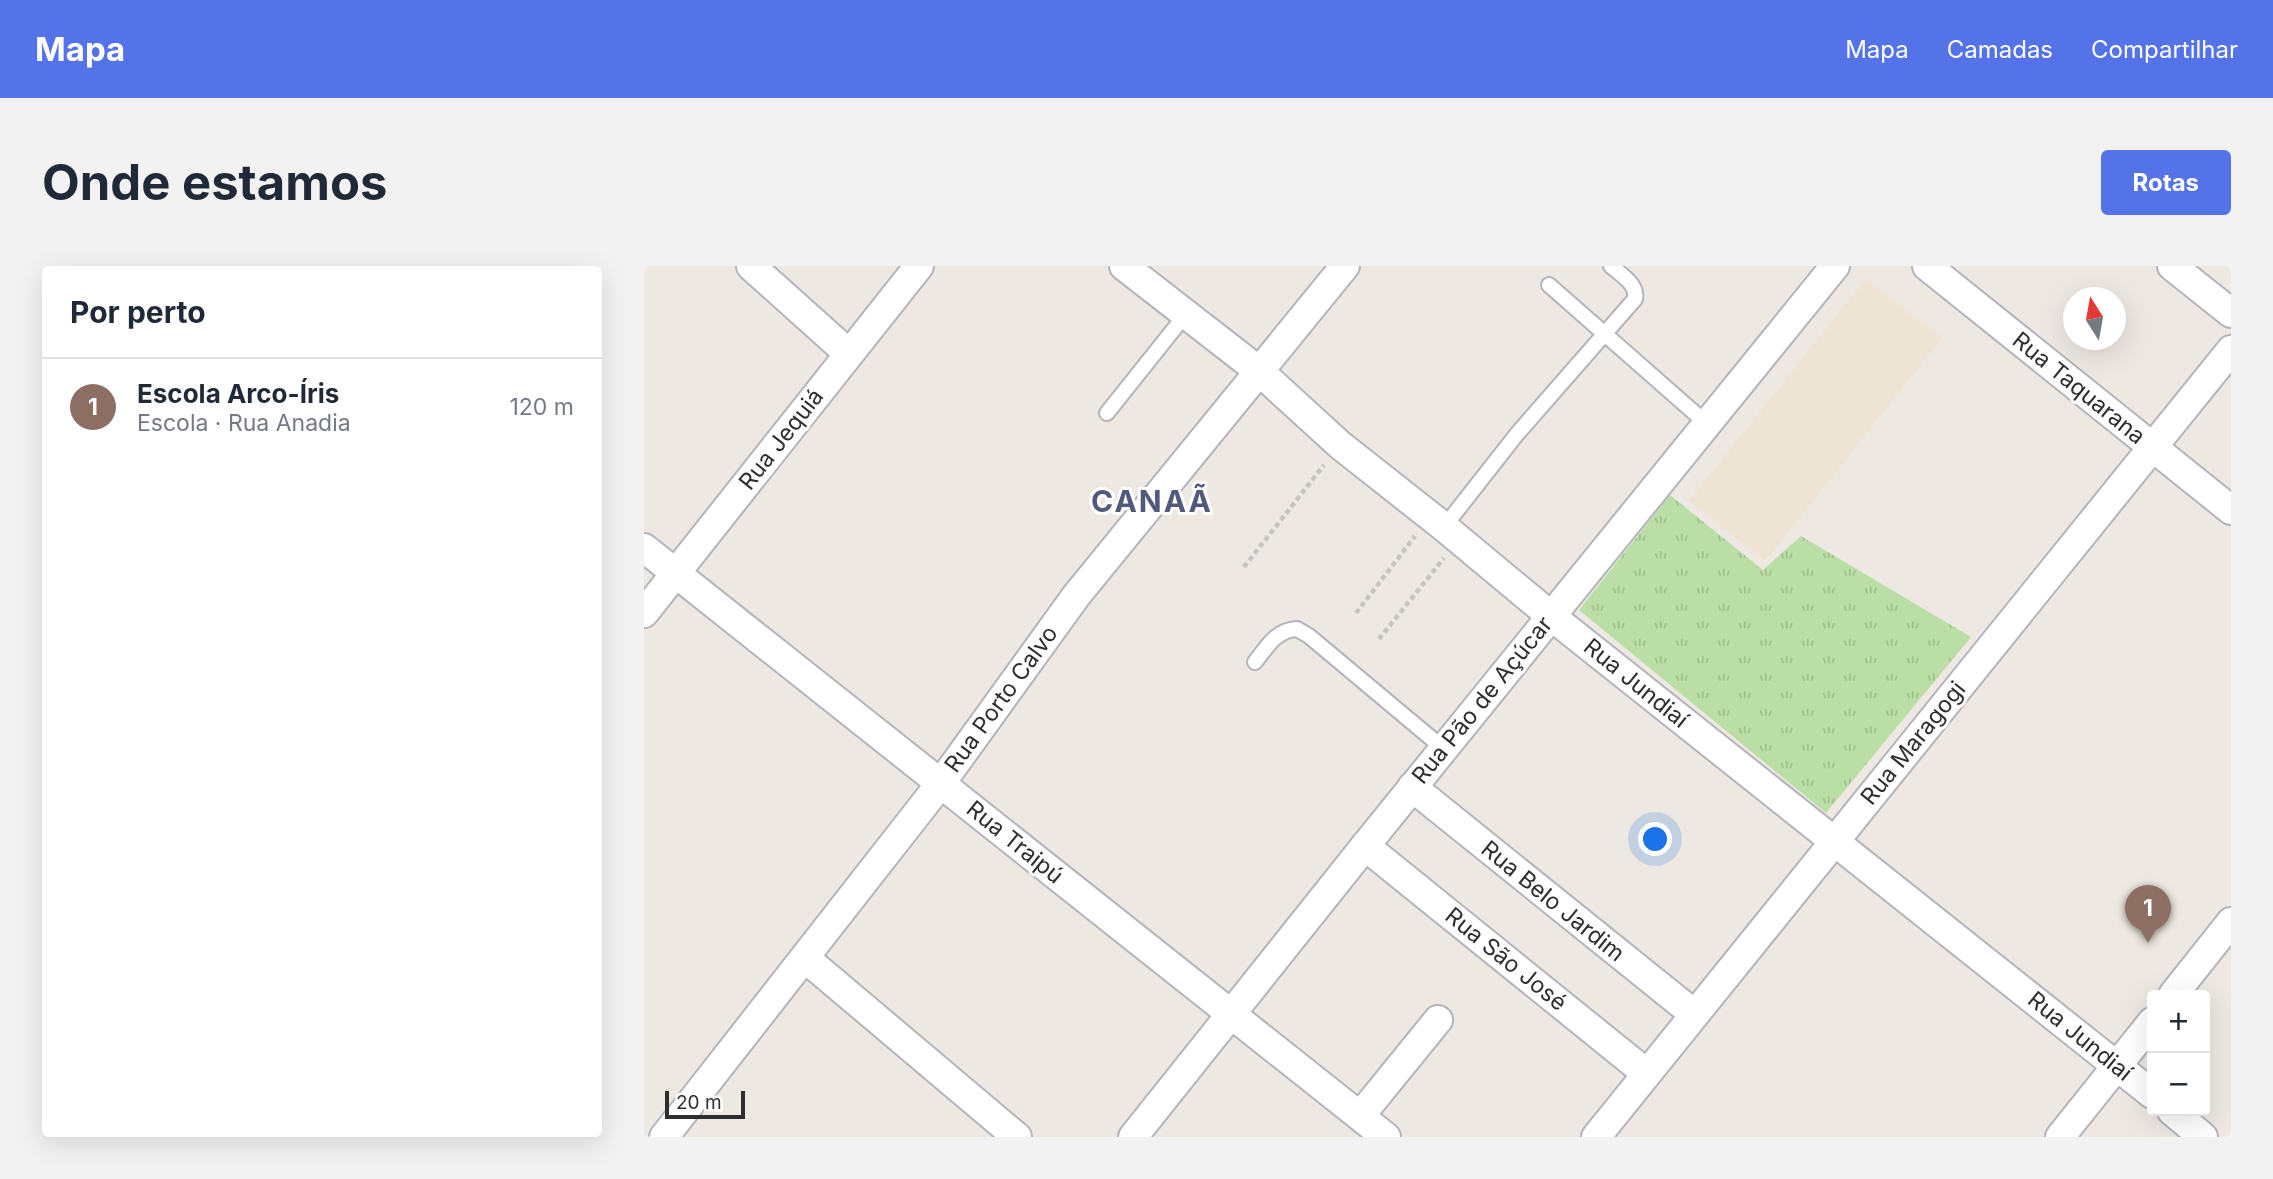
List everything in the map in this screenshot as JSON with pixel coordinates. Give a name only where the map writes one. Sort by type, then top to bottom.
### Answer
[{"type":"street","points":[[751,266],[848,354]]},
{"type":"street","name":"Rua Jequiá","points":[[644,613],[919,266]]},
{"type":"street","name":"Rua Jundiaí","points":[[1124,266],[1259,372],[1340,445],[1551,615],[2147,1090]]},
{"type":"street","name":"Rua Porto Calvo","points":[[664,1137],[941,783],[1076,596],[1345,266]]},
{"type":"street","name":"Rua Pão de Açúcar","points":[[1133,1137],[1412,787],[1835,266]]},
{"type":"street","name":"Rua Taquarana","points":[[1927,266],[2231,510]]},
{"type":"street","points":[[2172,266],[2231,313]]},
{"type":"street","name":"Rua Maragogi","points":[[1596,1137],[1833,840],[2231,351]]},
{"type":"street","name":"Rua Traipú","points":[[644,548],[1386,1137]]},
{"type":"street","name":"Rua Belo Jardim","points":[[1412,787],[1694,1014]]},
{"type":"street","name":"Rua São José","points":[[1365,846],[1646,1073]]},
{"type":"street","points":[[2177,990],[2231,922]]},
{"type":"street","points":[[805,958],[1017,1137]]},
{"type":"street","points":[[1360,1116],[1438,1020]]},
{"type":"street","points":[[2060,1137],[2147,1027]]},
{"type":"street","points":[[2178,1116],[2203,1137]]},
{"type":"lane","points":[[1445,527],[1517,434],[1636,295],[1633,286],[1611,266]]},
{"type":"lane","points":[[1549,285],[1706,423]]},
{"type":"lane","points":[[1107,413],[1186,314]]},
{"type":"lane","points":[[1255,662],[1275,636],[1290,629],[1297,629],[1309,636],[1444,749]]},
{"type":"path","points":[[1244,567],[1340,445]]},
{"type":"path","points":[[1356,612],[1445,527]]},
{"type":"path","points":[[1379,639],[1445,527]]},
{"type":"shaded area","points":[[1866,279],[1942,338],[1765,561],[1689,501]]},
{"type":"green space","points":[[1670,495],[1763,570],[1801,536],[1971,637],[1826,813],[1579,610]]},
{"type":"place","name":"Escola Arco-Íris","points":[[2148,943]]},
{"type":"district","name":"CANAÃ","points":[[1152,502]]}]
